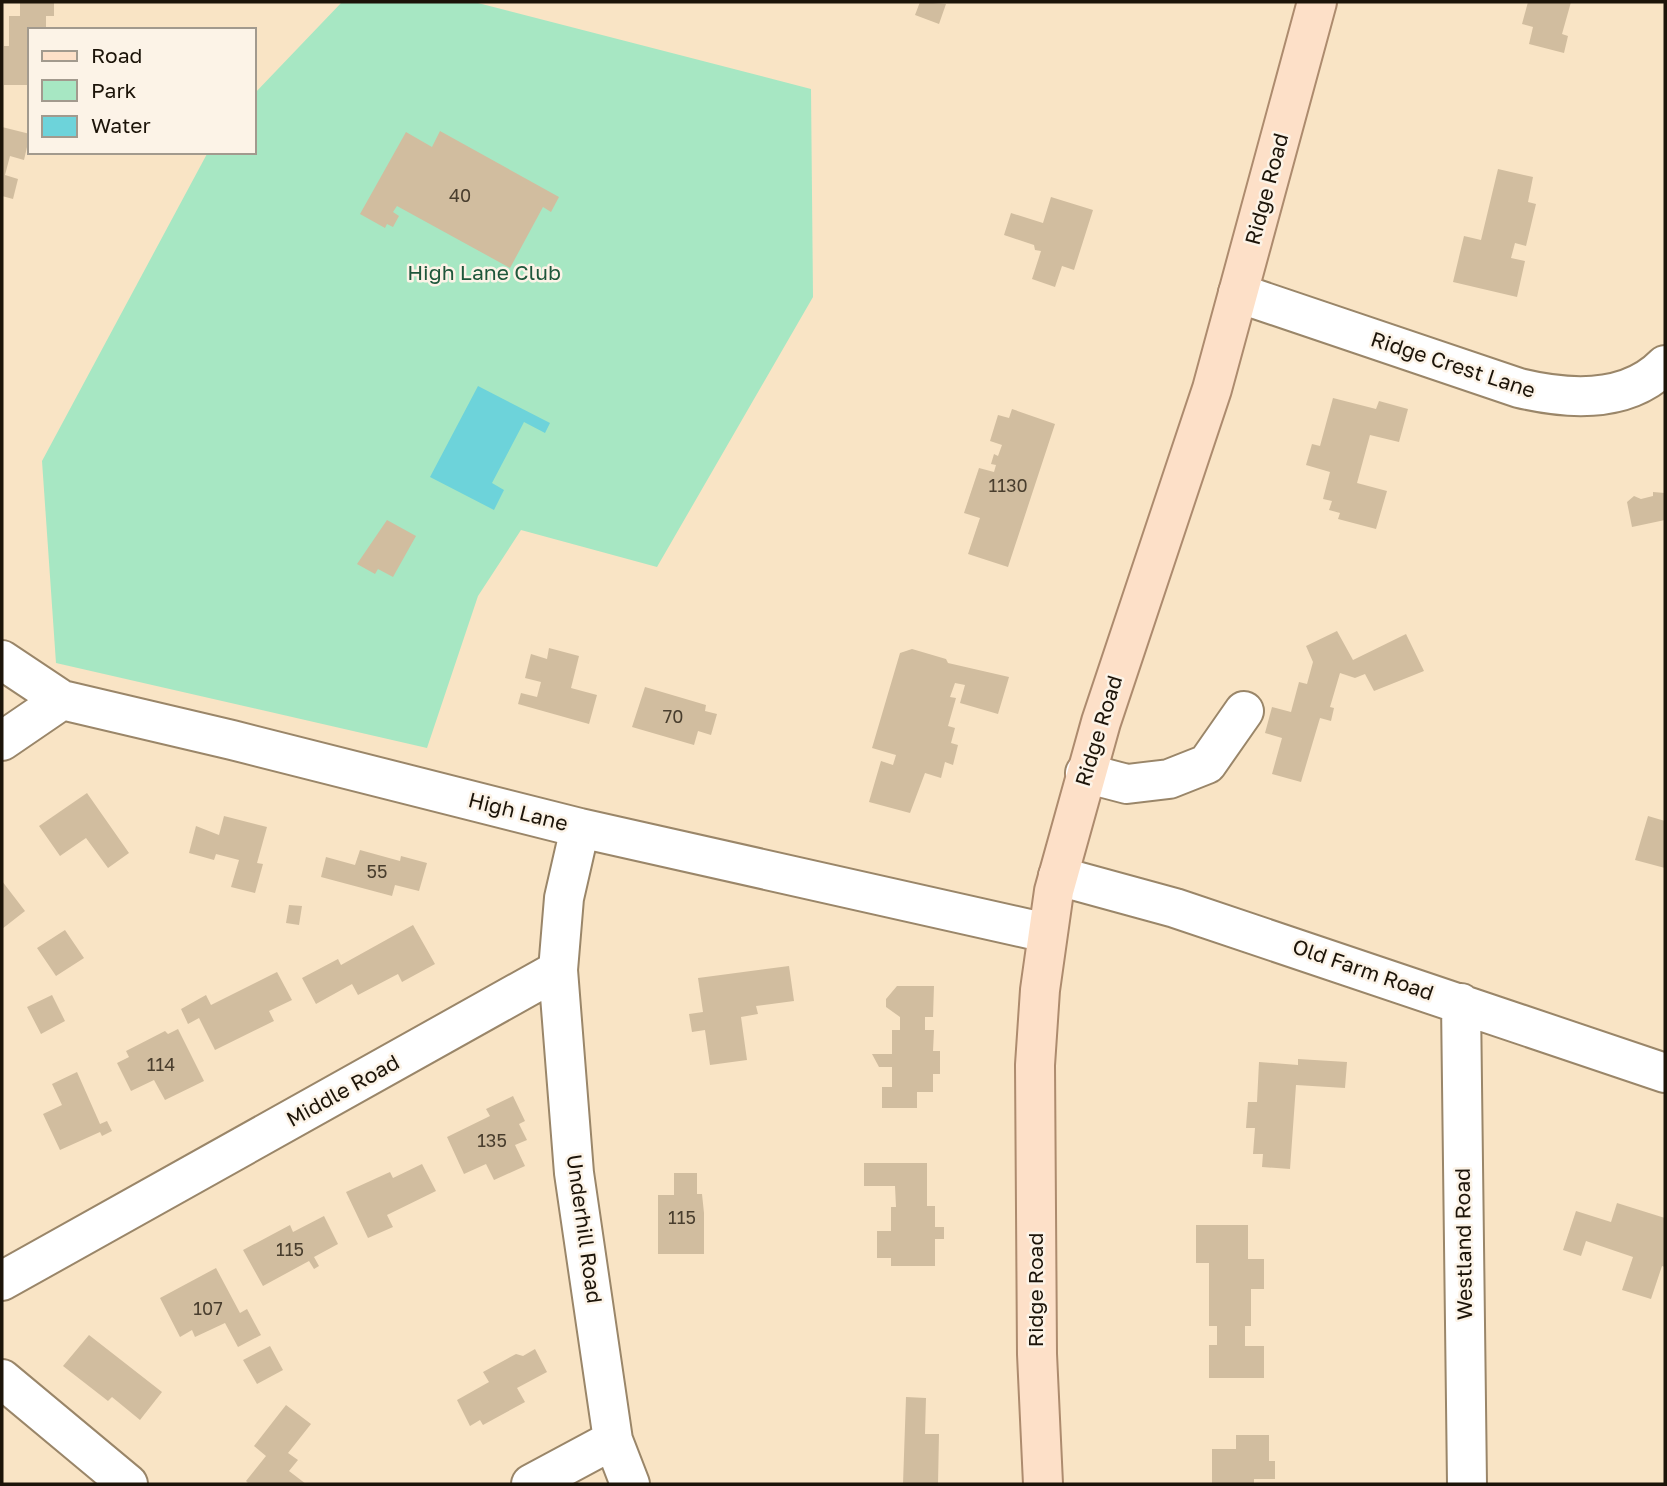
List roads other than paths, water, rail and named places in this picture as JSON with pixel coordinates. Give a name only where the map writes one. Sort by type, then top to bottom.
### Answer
[{"type":"main road","name":"Ridge Road","points":[[1043,1484],[1037,1354],[1035,1065],[1046,933],[1085,773],[1192,453],[1317,2]]},
{"type":"street","name":"Ridge Crest Lane","points":[[1238,293],[1519,388],[1552,396],[1613,394],[1633,388],[1665,365]]},
{"type":"street","name":"High Lane","points":[[2,660],[62,700],[580,828],[1046,933]]},
{"type":"street","points":[[2,741],[62,700]]},
{"type":"street","points":[[1085,773],[1127,784],[1169,779],[1207,764],[1244,710]]},
{"type":"street","points":[[558,970],[564,898],[580,828]]},
{"type":"street","name":"Old Farm Road","points":[[1058,876],[1175,908],[1665,1073]]},
{"type":"street","name":"Middle Road","points":[[2,1281],[558,970]]},
{"type":"street","name":"Underhill Road","points":[[558,970],[575,1173],[613,1440],[630,1484]]},
{"type":"street","name":"Westland Road","points":[[1461,1003],[1467,1484]]},
{"type":"street","points":[[2,1379],[128,1484]]},
{"type":"street","points":[[531,1484],[613,1440]]},
{"type":"water","points":[[478,386],[550,423],[545,433],[524,422],[492,483],[504,490],[494,510],[430,477]]},
{"type":"park label","name":"High Lane Club","points":[[484,273]]}]
